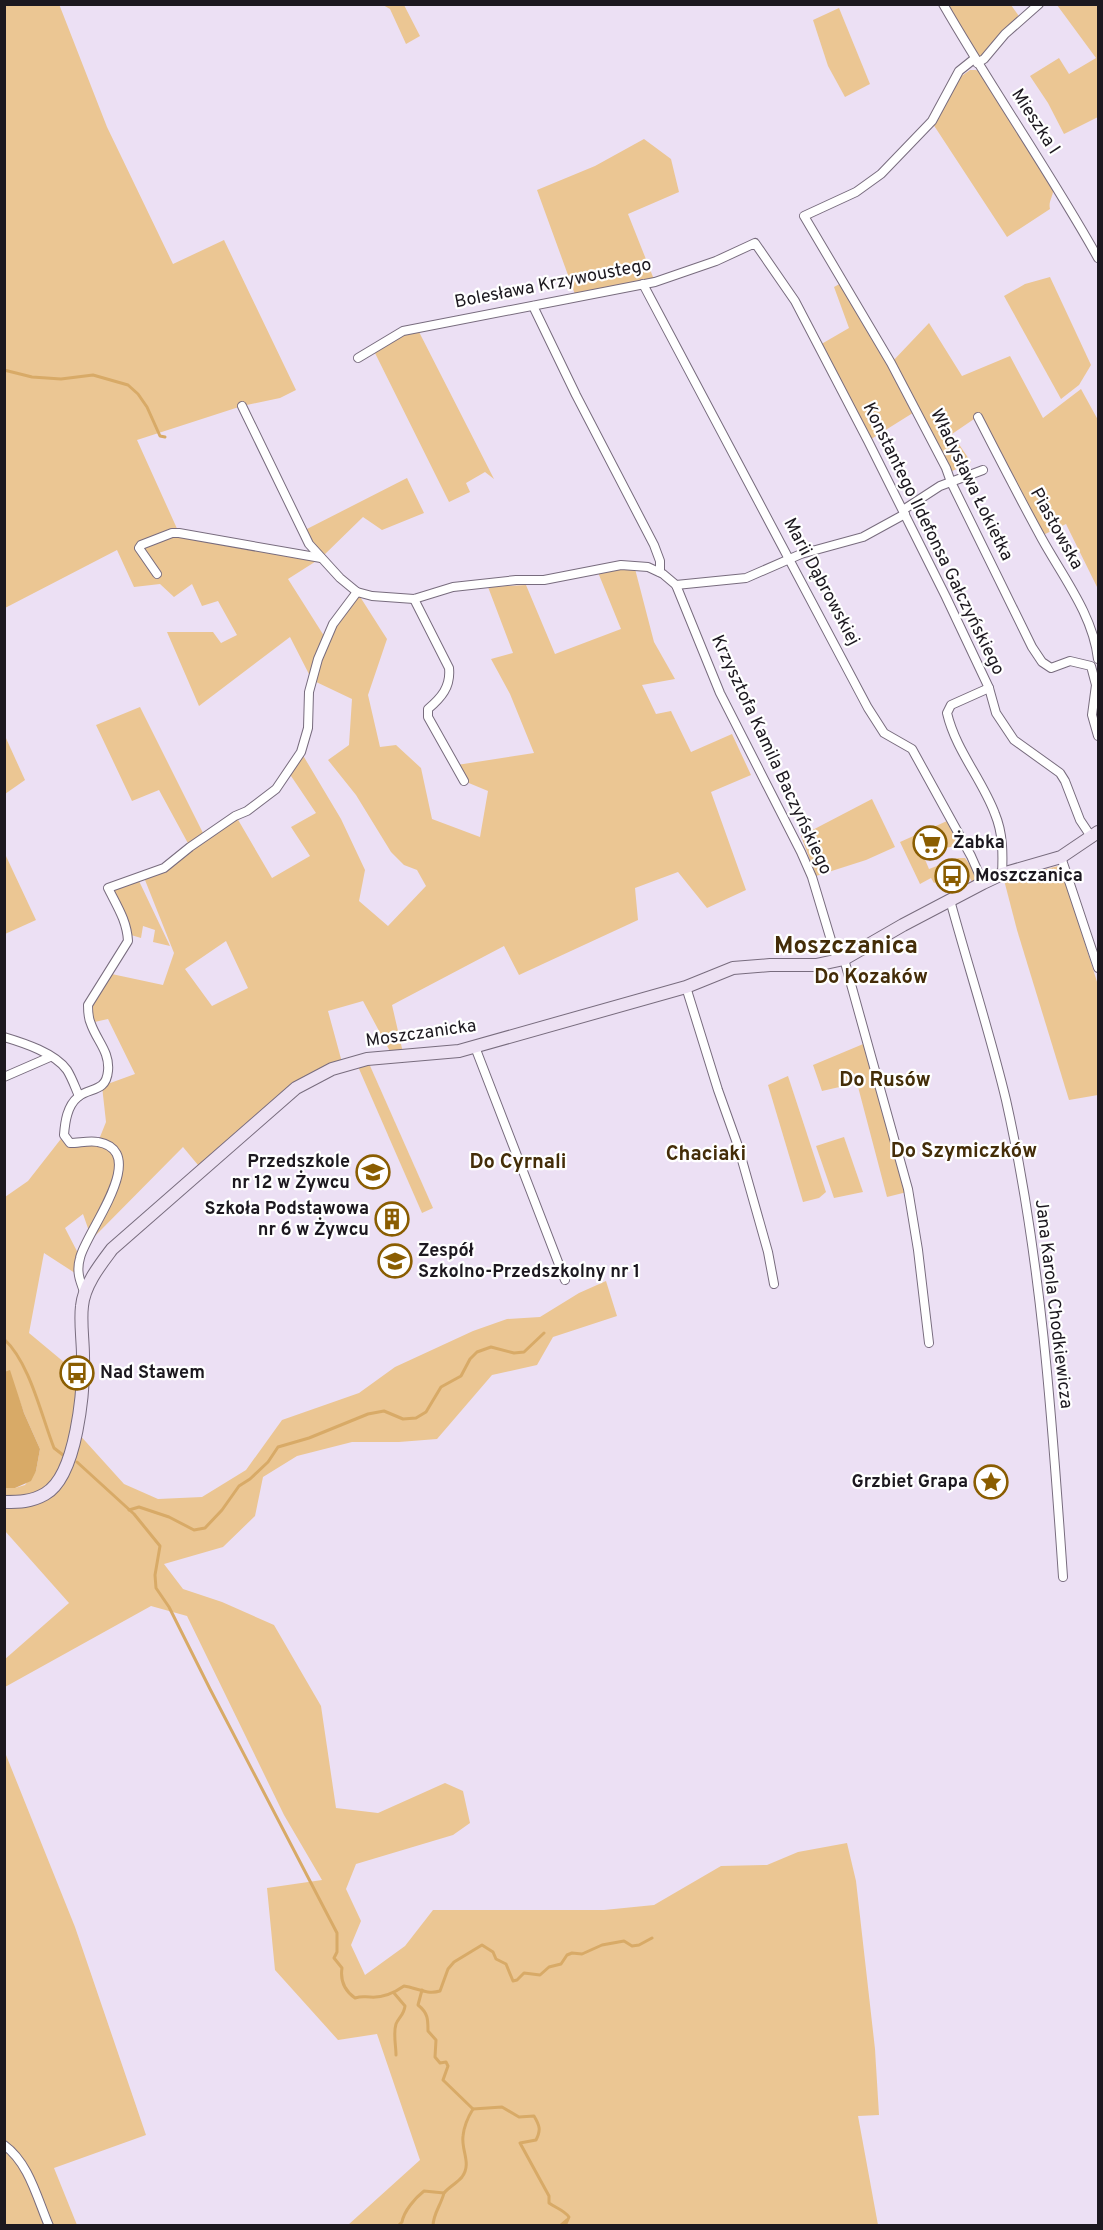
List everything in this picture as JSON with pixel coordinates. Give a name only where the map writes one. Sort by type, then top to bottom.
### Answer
[{"type":"street","name":"Mieszka I","points":[[943,4],[976,61],[1065,200],[1098,258]]},
{"type":"street","points":[[976,61],[984,59],[1005,34],[1039,4]]},
{"type":"street","name":"Władysława Łokietka","points":[[976,61],[959,71],[932,121],[881,174],[856,192],[804,216],[891,363],[1042,662],[1050,668],[1070,661],[1096,663]]},
{"type":"street","name":"Bolesława Krzywoustego","points":[[358,358],[403,331],[643,284],[716,261],[755,243]]},
{"type":"street","name":"Konstantego Ildefonsa Gałczyńskiego","points":[[755,243],[795,301],[904,512],[989,688],[996,713],[1014,740],[1060,773],[1080,820],[1095,835]]},
{"type":"street","name":"Marii Dąbrowskiej","points":[[643,284],[868,708],[884,733],[912,749],[967,848],[983,883]]},
{"type":"street","points":[[532,306],[654,545],[660,561],[660,572]]},
{"type":"street","points":[[85,1294],[78,1275],[80,1257],[116,1186],[119,1171],[118,1158],[112,1148],[98,1142],[70,1143],[64,1135],[69,1110],[79,1096],[102,1086],[108,1075],[108,1061],[104,1047],[90,1023],[88,1005],[128,941],[128,929],[108,888],[164,868],[276,789],[301,752],[308,729],[309,692],[318,658],[333,624],[357,592],[340,578],[309,544],[242,406]]},
{"type":"street","name":"Piastowska","points":[[978,417],[1090,624],[1097,644],[1096,663]]},
{"type":"street","points":[[676,585],[746,579],[790,559],[863,537],[940,486],[983,470]]},
{"type":"street","points":[[157,574],[139,548],[141,545],[172,533],[321,558]]},
{"type":"street","name":"Krzysztofa Kamila Baczyńskiego","points":[[357,592],[372,596],[414,599],[453,587],[544,579],[621,565],[648,567],[660,572],[676,585],[720,693],[812,877],[840,959],[908,1189],[925,1297],[928,1343]]},
{"type":"street","points":[[414,599],[448,668],[449,675],[446,690],[428,709],[428,717],[465,781]]},
{"type":"street","points":[[1096,663],[1092,715],[1098,736]]},
{"type":"street","points":[[989,688],[951,705],[947,713],[952,733],[996,814],[1003,847],[1002,874]]},
{"type":"street","name":"Moszczanicka","points":[[4,1502],[27,1502],[47,1493],[59,1480],[69,1461],[76,1432],[83,1376],[82,1305],[97,1269],[112,1249],[296,1088],[332,1069],[368,1059],[459,1051],[686,987],[733,968],[816,965],[840,959],[983,883],[1002,874],[1061,857],[1095,835]]},
{"type":"street","points":[[1061,857],[1098,968]]},
{"type":"street","name":"Jana Karola Chodkiewicza","points":[[950,900],[1006,1100],[1035,1258],[1055,1452],[1063,1577]]},
{"type":"street","points":[[686,987],[749,1182],[774,1284]]},
{"type":"street","points":[[4,1037],[24,1043],[65,1067],[79,1096]]},
{"type":"street","points":[[475,1047],[565,1280]]},
{"type":"street","points":[[4,1077],[50,1057]]},
{"type":"street","points":[[4,2145],[16,2153],[23,2164],[49,2226]]},
{"type":"shaded area","points":[[59,4],[107,127],[173,264],[224,240],[296,390],[280,398],[242,406],[137,440],[179,533],[320,557],[303,531],[407,478],[424,513],[382,530],[363,517],[321,558],[288,579],[326,639],[357,592],[387,639],[368,695],[380,747],[396,745],[421,768],[432,819],[480,837],[488,791],[464,781],[457,765],[534,753],[510,694],[491,659],[513,653],[488,587],[526,585],[555,654],[621,629],[597,570],[634,565],[654,642],[675,679],[642,685],[656,714],[671,711],[691,752],[732,734],[751,775],[711,792],[746,890],[707,908],[678,872],[635,888],[638,920],[519,975],[504,946],[392,1005],[404,1057],[393,1057],[363,1001],[328,1011],[343,1066],[296,1088],[203,1171],[183,1147],[95,1236],[90,1234],[83,1214],[65,1228],[80,1257],[78,1275],[44,1253],[29,1333],[77,1373],[77,1432],[124,1484],[158,1499],[202,1497],[246,1470],[282,1420],[359,1393],[395,1367],[473,1331],[507,1319],[540,1317],[579,1293],[606,1281],[617,1316],[553,1337],[537,1365],[492,1375],[437,1439],[352,1442],[297,1456],[263,1477],[255,1516],[223,1547],[164,1564],[183,1589],[222,1602],[274,1625],[321,1706],[336,1808],[378,1813],[445,1783],[463,1791],[470,1823],[453,1835],[356,1864],[346,1889],[361,1921],[351,1945],[365,1975],[405,1946],[433,1910],[604,1910],[654,1905],[721,1866],[767,1865],[798,1852],[847,1843],[856,1881],[875,2049],[879,2115],[858,2116],[878,2225],[348,2225],[420,2160],[377,2034],[338,2040],[275,1970],[267,1888],[322,1880],[284,1815],[187,1616],[151,1606],[5,1687],[4,1660],[69,1603],[5,1531],[5,1488],[25,1485],[36,1471],[40,1449],[9,1371],[5,1372],[5,1197],[28,1181],[64,1135],[70,1143],[98,1142],[106,1122],[102,1086],[135,1074],[108,1019],[90,1023],[88,1005],[107,973],[163,985],[174,953],[143,875],[164,868],[190,847],[159,790],[132,801],[96,725],[140,707],[205,837],[237,818],[272,878],[310,856],[291,827],[316,813],[289,773],[301,752],[341,819],[365,870],[359,901],[388,926],[426,886],[417,870],[404,865],[391,852],[356,795],[328,760],[349,745],[352,699],[312,680],[290,637],[199,706],[167,632],[213,632],[221,643],[237,635],[218,601],[202,606],[192,584],[174,597],[160,584],[134,587],[117,550],[5,608],[5,5]],"holes":[[[226,941],[248,988],[212,1006],[185,969]]]},
{"type":"shaded area","points":[[383,5],[404,5],[420,36],[406,44],[390,9]]},
{"type":"shaded area","points":[[943,5],[1011,5],[1021,19],[984,59],[974,59]]},
{"type":"shaded area","points":[[1057,5],[1098,5],[1098,117],[1064,134],[1048,103],[1030,76],[1059,58],[1069,74],[1096,58]]},
{"type":"shaded area","points":[[839,8],[870,84],[845,97],[828,66],[813,20]]},
{"type":"shaded area","points":[[970,70],[980,72],[1053,188],[1050,209],[1007,237],[933,124],[956,80]]},
{"type":"shaded area","points":[[644,139],[671,159],[679,192],[628,214],[655,282],[576,297],[537,190],[595,166]]},
{"type":"shaded area","points":[[1050,277],[1091,365],[1079,385],[1061,399],[1004,296],[1025,284]]},
{"type":"shaded area","points":[[843,282],[891,363],[929,323],[962,376],[1010,356],[1043,418],[1081,389],[1098,420],[1098,589],[1066,524],[1041,536],[977,417],[952,434],[971,462],[948,473],[916,411],[868,441],[818,346],[849,328],[834,287]]},
{"type":"shaded area","points":[[417,328],[494,479],[485,472],[466,483],[470,492],[449,502],[373,349]]},
{"type":"shaded area","points":[[5,736],[25,780],[4,794]]},
{"type":"shaded area","points":[[872,799],[895,847],[866,860],[816,876],[801,836]]},
{"type":"shaded area","points":[[947,821],[958,842],[956,846],[945,848],[938,829],[916,838],[929,869],[958,858],[965,858],[976,873],[976,880],[972,882],[968,874],[958,872],[934,883],[931,878],[920,884],[900,842]]},
{"type":"shaded area","points":[[5,854],[36,920],[4,934]]},
{"type":"shaded area","points":[[1061,867],[1098,985],[1098,1095],[1069,1100],[1004,880]]},
{"type":"shaded area","points":[[139,881],[170,946],[153,942],[155,930],[143,926],[141,938],[131,935],[113,891]]},
{"type":"shaded area","points":[[868,1042],[907,1192],[887,1197],[857,1083],[822,1091],[813,1065]]},
{"type":"shaded area","points":[[367,1059],[433,1208],[422,1213],[356,1062]]},
{"type":"shaded area","points":[[788,1076],[826,1192],[819,1198],[803,1202],[768,1085]]},
{"type":"shaded area","points":[[844,1137],[863,1192],[834,1198],[816,1146]]},
{"type":"shaded area","points":[[10,1370],[24,1413],[40,1449],[36,1471],[31,1481],[15,1488],[4,1488],[4,1372]]},
{"type":"shaded area","points":[[4,1750],[75,1927],[146,2135],[54,2168],[77,2225],[5,2225]]},
{"type":"waterway","points":[[4,370],[32,377],[61,379],[93,375],[128,385],[147,407],[160,436],[165,437]]},
{"type":"waterway","points":[[129,1510],[139,1507],[169,1517],[194,1530],[205,1528],[222,1510],[239,1486],[268,1462],[278,1447],[309,1438],[368,1414],[384,1411],[403,1419],[416,1418],[426,1412],[441,1387],[461,1376],[470,1359],[477,1352],[491,1347],[514,1353],[524,1352],[544,1333]]},
{"type":"waterway","points":[[4,1339],[13,1349],[28,1375],[54,1448],[63,1455]]},
{"type":"waterway","points":[[77,1462],[134,1514],[160,1546],[155,1575],[156,1588],[169,1607],[337,1933],[337,1952],[334,1958],[342,1968],[343,1981],[351,1995],[355,1998],[379,1997],[404,1986],[426,1992],[440,1991],[448,1969],[454,1962],[482,1945],[493,1952],[496,1959],[506,1964],[513,1981],[524,1973],[540,1975],[549,1967],[561,1964],[567,1955],[572,1953],[582,1954],[602,1945],[624,1941],[632,1946],[639,1945],[652,1938]]},
{"type":"waterway","points":[[422,1990],[418,2005],[427,2017],[428,2031],[436,2040],[435,2057],[440,2063],[446,2062],[448,2066],[443,2080],[473,2109],[502,2107],[519,2117],[534,2116],[539,2128],[536,2140],[520,2143],[549,2196],[549,2203],[569,2217],[565,2226]]},
{"type":"waterway","points":[[394,1993],[405,2006],[395,2028],[396,2055]]},
{"type":"waterway","points":[[398,2226],[410,2205],[424,2191],[444,2193],[462,2177],[466,2167],[464,2132],[473,2109]]},
{"type":"waterway","points":[[433,2226],[434,2217],[444,2193]]},
{"type":"waterway","points":[[560,2226],[567,2220]]},
{"type":"place","name":"Żabka","points":[[930,843]]},
{"type":"place","name":"Moszczanica","points":[[952,876]]},
{"type":"place","name":"Przedszkole nr 12 w Żywcu","points":[[373,1172]]},
{"type":"place","name":"Szkoła Podstawowa nr 6 w Żywcu","points":[[392,1219]]},
{"type":"place","name":"Zespół Szkolno-Przedszkolny nr 1","points":[[395,1261]]},
{"type":"place","name":"Nad Stawem","points":[[77,1373]]},
{"type":"place","name":"Grzbiet Grapa","points":[[991,1482]]},
{"type":"district","name":"Moszczanica","points":[[846,947]]},
{"type":"district","name":"Do Kozaków","points":[[871,978]]},
{"type":"district","name":"Do Rusów","points":[[885,1081]]},
{"type":"district","name":"Do Szymiczków","points":[[964,1152]]},
{"type":"district","name":"Chaciaki","points":[[706,1155]]},
{"type":"district","name":"Do Cyrnali","points":[[518,1163]]}]
